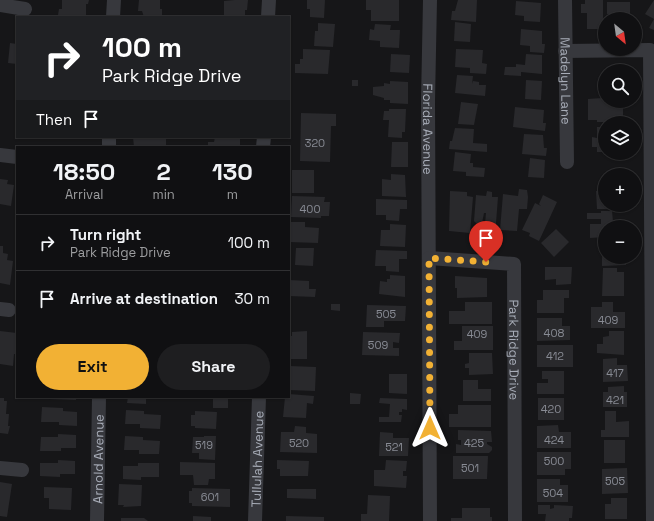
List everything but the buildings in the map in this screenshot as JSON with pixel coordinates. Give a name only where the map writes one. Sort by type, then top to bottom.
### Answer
[{"type":"street","points":[[113,16],[114,0]]},
{"type":"street","points":[[268,16],[269,0]]},
{"type":"street","name":"Florida Avenue","points":[[430,0],[428,101],[430,521]]},
{"type":"street","name":"Madelyn Lane","points":[[564,0],[566,162]]},
{"type":"street","points":[[0,5],[25,9]]},
{"type":"street","points":[[565,51],[650,50],[653,521]]},
{"type":"street","points":[[0,155],[16,156]]},
{"type":"street","name":"Park Ridge Drive","points":[[429,258],[514,264],[515,521]]},
{"type":"street","name":"Arnold Avenue","points":[[97,521],[99,398]]},
{"type":"street","name":"Tullulah Avenue","points":[[255,521],[259,398]]},
{"type":"street","points":[[0,468],[22,470]]},
{"type":"route","points":[[430,428],[429,258],[486,262]]}]
